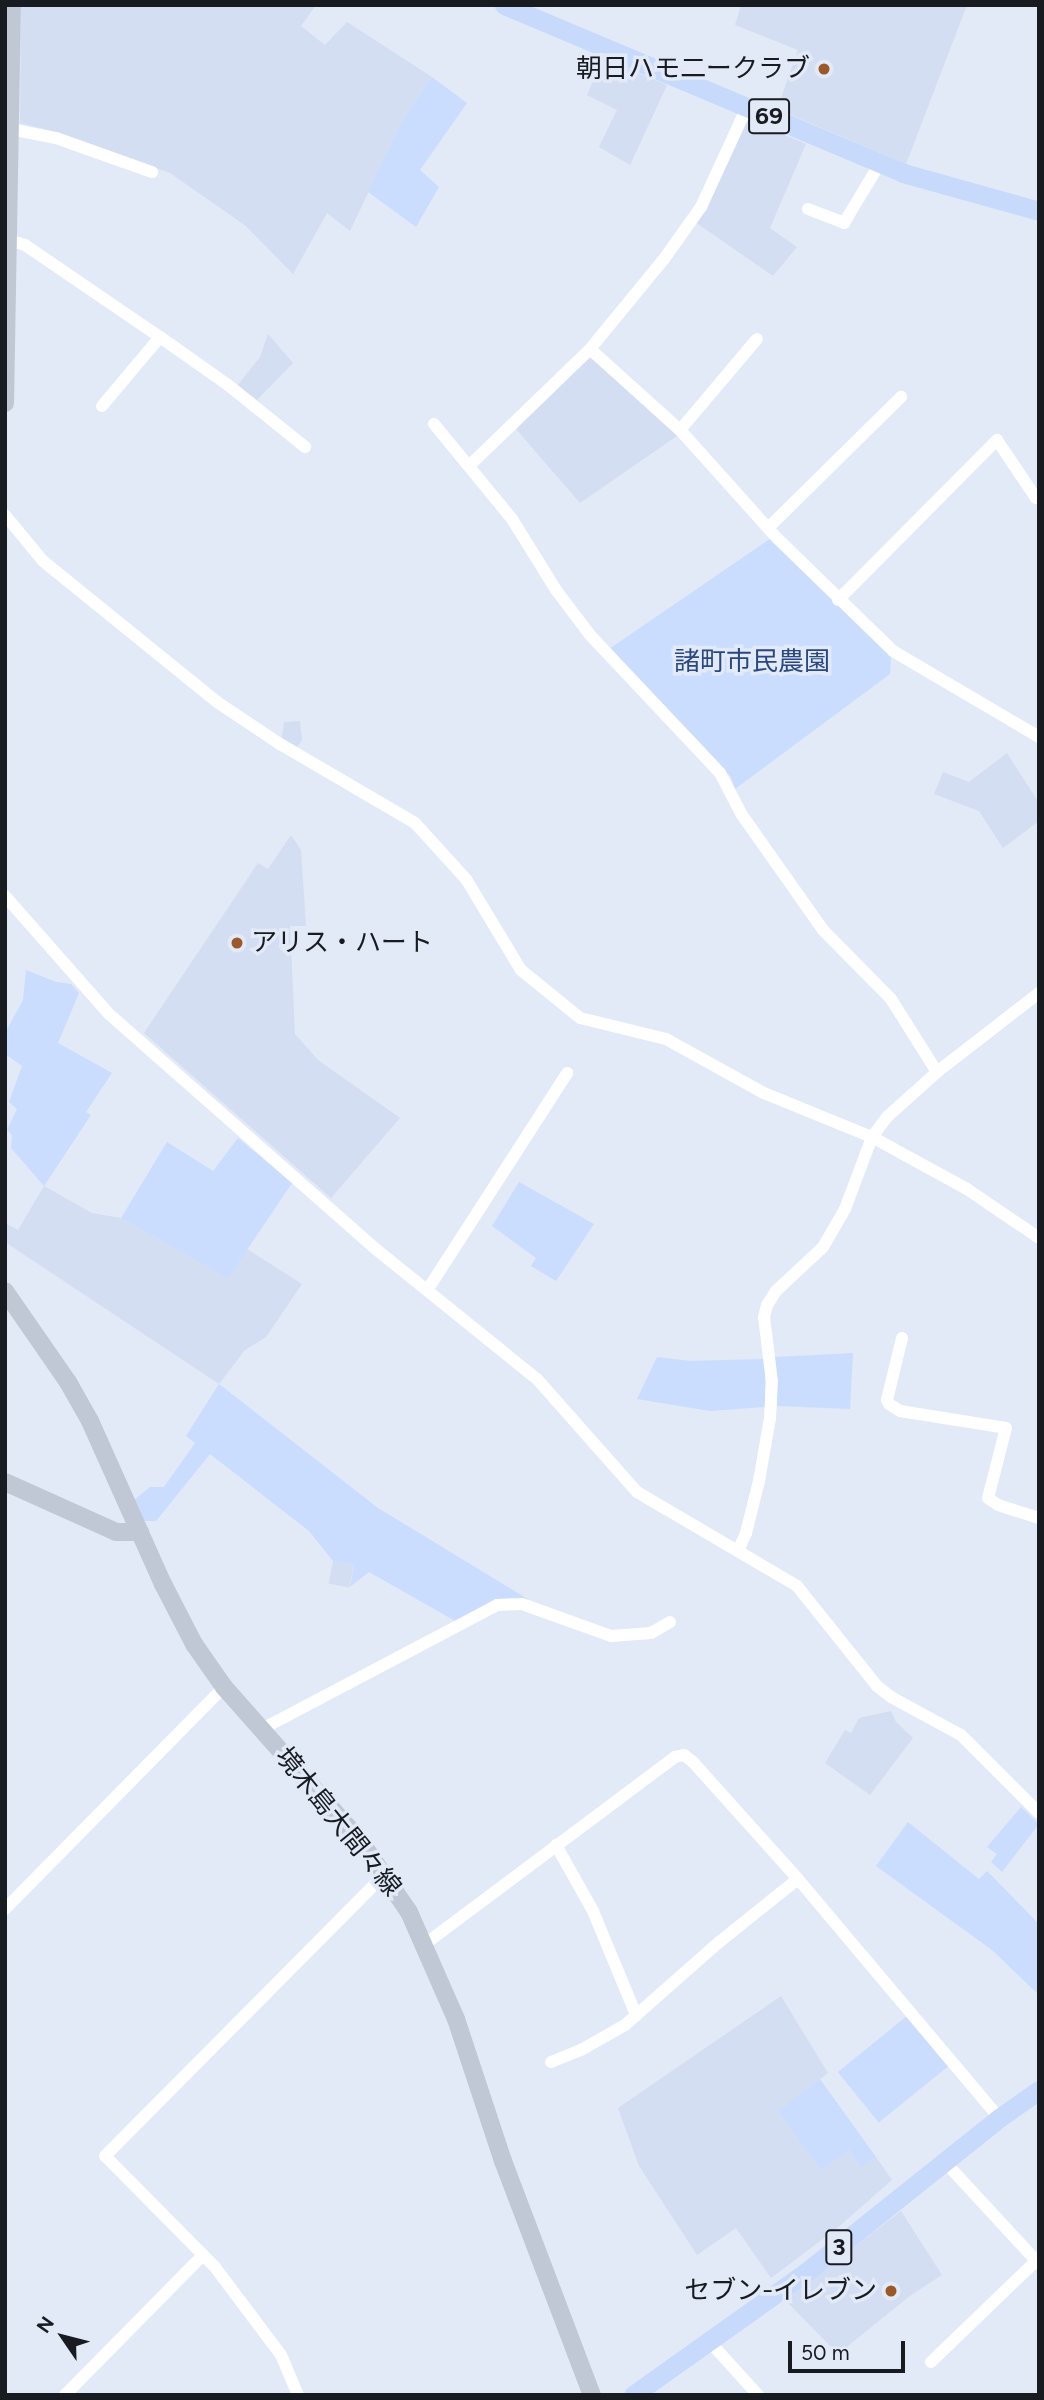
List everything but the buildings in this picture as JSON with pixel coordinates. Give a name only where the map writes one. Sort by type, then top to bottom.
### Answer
[{"type":"main road","points":[[5,403],[12,5]]},
{"type":"main road","name":"69","points":[[504,5],[880,163],[961,191],[1039,211]]},
{"type":"main road","name":"境木島大間々線","points":[[5,1291],[68,1381],[90,1421],[139,1532],[189,1635],[224,1687],[385,1874],[425,1944],[456,2019],[512,2186],[592,2395]]},
{"type":"main road","points":[[5,1482],[116,1532],[139,1532]]},
{"type":"main road","name":"3","points":[[633,2395],[848,2241],[999,2118],[1039,2090]]},
{"type":"street","points":[[470,466],[590,349],[656,271],[701,207],[747,107]]},
{"type":"street","points":[[9,121],[152,172]]},
{"type":"street","points":[[808,209],[844,223],[880,163]]},
{"type":"street","points":[[8,240],[26,245],[160,337],[235,391],[305,447]]},
{"type":"street","points":[[102,406],[160,337]]},
{"type":"street","points":[[680,430],[757,339]]},
{"type":"street","points":[[590,349],[680,430],[768,528],[838,600],[904,659],[1039,737]]},
{"type":"street","points":[[768,528],[901,397]]},
{"type":"street","points":[[435,424],[512,519],[556,590],[590,635],[720,773],[742,815],[823,930],[891,999],[937,1072]]},
{"type":"street","points":[[838,600],[997,440],[1036,498]]},
{"type":"street","points":[[5,515],[43,561],[216,702],[280,744],[415,823],[466,879],[519,967],[580,1018],[666,1039],[764,1093],[873,1137],[967,1189],[1039,1238]]},
{"type":"street","points":[[5,895],[109,1014],[377,1250],[537,1378],[637,1492],[797,1586],[877,1686],[891,1697],[961,1735],[1039,1814]]},
{"type":"street","points":[[738,1551],[759,1481],[770,1418],[772,1382],[765,1312],[776,1292],[823,1247],[845,1209],[873,1137],[894,1111],[937,1072],[1039,993]]},
{"type":"street","points":[[428,1289],[567,1073]]},
{"type":"street","points":[[902,1338],[887,1400],[889,1404],[900,1411],[1006,1428],[988,1498],[998,1505],[1039,1518]]},
{"type":"street","points":[[262,1729],[497,1605],[522,1604],[611,1636],[651,1633],[670,1622]]},
{"type":"street","points":[[5,1909],[224,1687]]},
{"type":"street","points":[[425,1944],[675,1757],[684,1755],[694,1762],[798,1880],[999,2118]]},
{"type":"street","points":[[556,1845],[593,1910],[636,2015]]},
{"type":"street","points":[[298,2395],[281,2355],[203,2255],[105,2156],[385,1874]]},
{"type":"street","points":[[551,2062],[612,2033],[718,1943],[798,1880]]},
{"type":"street","points":[[931,2362],[1037,2263],[945,2162]]},
{"type":"street","points":[[65,2395],[203,2255]]},
{"type":"street","points":[[709,2341],[758,2395]]},
{"type":"shaded area","points":[[21,5],[316,5],[301,26],[325,45],[347,22],[432,77],[402,121],[350,231],[327,213],[293,274],[246,226],[170,173],[56,132],[20,123]]},
{"type":"shaded area","points":[[741,5],[967,5],[906,164],[777,109],[798,50],[735,25]]},
{"type":"shaded area","points":[[603,58],[667,85],[630,165],[599,147],[617,110],[587,95]]},
{"type":"shaded area","points":[[748,120],[806,144],[770,228],[797,247],[773,276],[695,222]]},
{"type":"shaded area","points":[[268,334],[293,363],[257,400],[237,386],[260,357]]},
{"type":"shaded area","points":[[592,358],[677,436],[580,503],[516,429],[587,359]]},
{"type":"shaded area","points":[[300,721],[302,740],[297,747],[282,738],[284,722]]},
{"type":"shaded area","points":[[1007,753],[1039,803],[1039,821],[1003,848],[979,811],[934,794],[943,772],[969,782]]},
{"type":"shaded area","points":[[291,835],[301,850],[306,926],[290,926],[295,1034],[318,1060],[400,1118],[331,1198],[144,1033],[258,863],[268,869]]},
{"type":"shaded area","points":[[44,1186],[92,1213],[121,1218],[227,1277],[247,1249],[302,1284],[266,1337],[245,1350],[219,1384],[5,1242],[5,1223],[18,1230]]},
{"type":"shaded area","points":[[333,1561],[354,1565],[349,1588],[329,1584]]},
{"type":"shaded area","points":[[891,1711],[896,1722],[913,1738],[870,1795],[825,1763],[845,1730],[851,1733],[859,1718]]},
{"type":"shaded area","points":[[781,1996],[828,2073],[779,2112],[849,2150],[861,2168],[876,2157],[892,2180],[836,2229],[771,2278],[736,2228],[697,2255],[639,2166],[618,2108]]},
{"type":"shaded area","points":[[901,2211],[942,2275],[911,2295],[838,2354],[785,2300]]},
{"type":"green space","points":[[432,77],[467,103],[420,170],[439,187],[416,227],[368,192],[402,121]]},
{"type":"green space","name":"諸町市民農園","points":[[770,539],[891,656],[890,674],[735,789],[731,777],[708,751],[609,649]]},
{"type":"green space","points":[[26,970],[56,982],[71,984],[79,993],[58,1043],[112,1073],[86,1112],[91,1115],[44,1186],[11,1148],[12,1135],[7,1130],[17,1109],[9,1102],[22,1066],[5,1054],[5,1033],[23,1000]]},
{"type":"green space","points":[[238,1138],[292,1183],[228,1278],[121,1218],[167,1142],[213,1171]]},
{"type":"green space","points":[[519,1182],[594,1224],[556,1281],[531,1266],[536,1258],[492,1226]]},
{"type":"green space","points":[[853,1353],[850,1409],[777,1406],[775,1357]]},
{"type":"green space","points":[[657,1357],[690,1361],[765,1359],[765,1407],[710,1411],[637,1399]]},
{"type":"green space","points":[[219,1384],[378,1508],[531,1601],[495,1599],[457,1622],[369,1572],[350,1587],[354,1565],[333,1561],[309,1531],[210,1454],[156,1521],[144,1521],[134,1500],[150,1487],[164,1487],[195,1443],[186,1436]]},
{"type":"green space","points":[[1021,1807],[1039,1824],[1002,1872],[991,1862],[997,1854],[987,1847]]},
{"type":"green space","points":[[908,1822],[979,1879],[987,1871],[1039,1924],[1039,1995],[992,1950],[876,1866]]},
{"type":"green space","points":[[907,2016],[948,2067],[879,2123],[838,2072]]},
{"type":"green space","points":[[820,2079],[876,2157],[861,2168],[849,2150],[821,2170],[779,2111]]},
{"type":"place","name":"朝日ハモ二ークラブ","points":[[824,69]]},
{"type":"place","name":"アリス・ハート","points":[[237,943]]},
{"type":"place","name":"セブン-イレブン","points":[[891,2291]]}]
